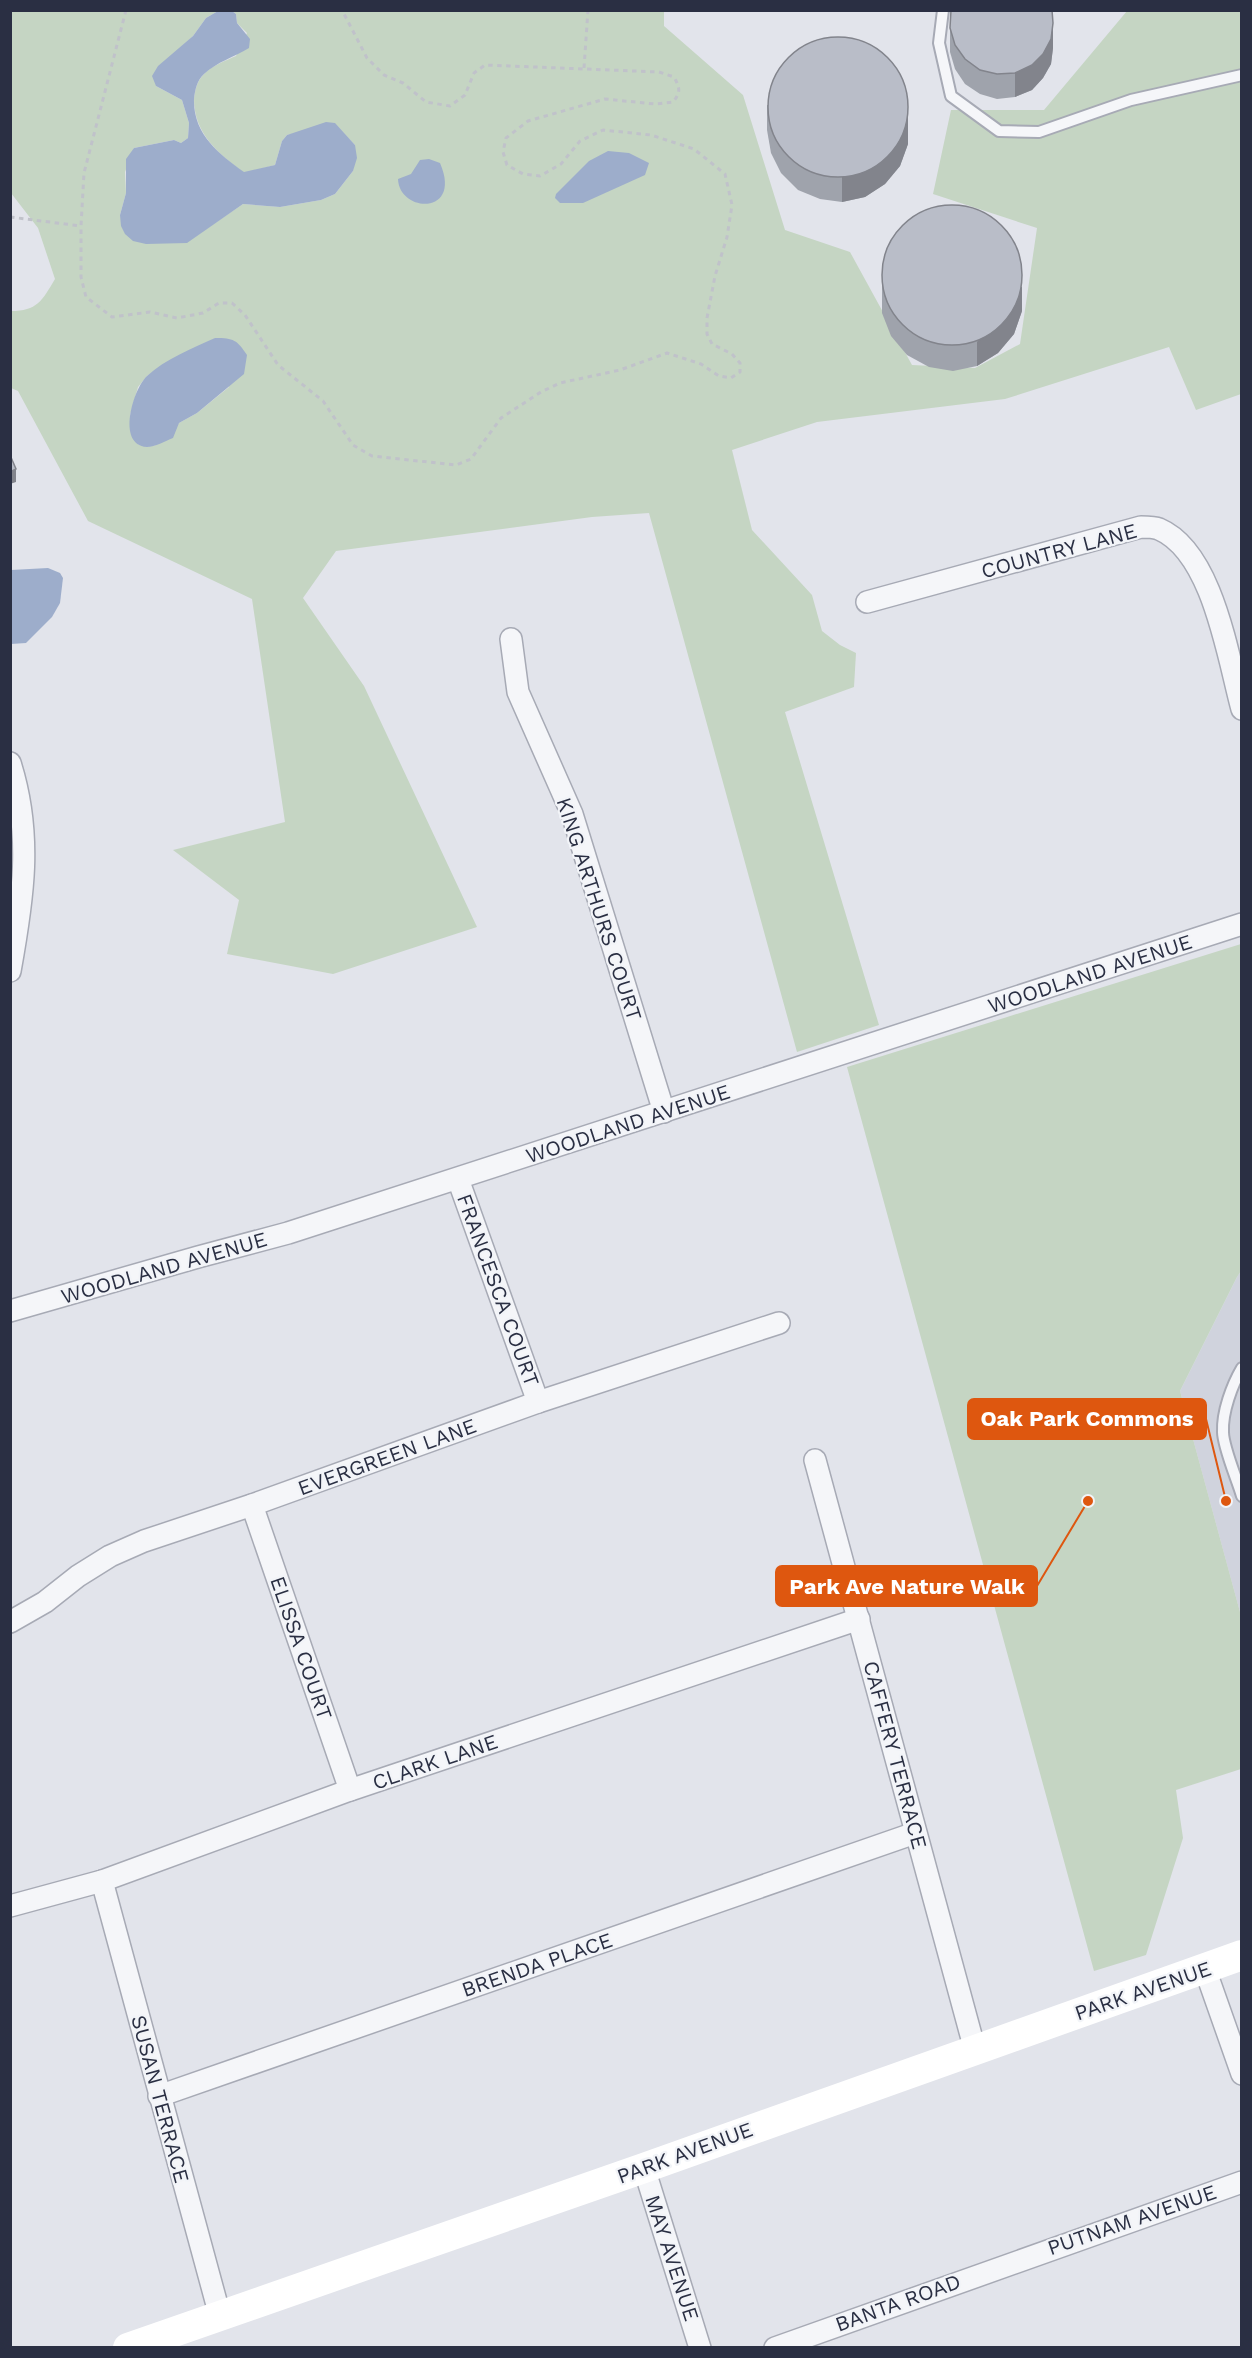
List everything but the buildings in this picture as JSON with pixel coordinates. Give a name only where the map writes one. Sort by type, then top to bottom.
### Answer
[{"type":"main road","name":"PARK AVENUE","points":[[128,2348],[644,2168],[1242,1955]]},
{"type":"street","name":"COUNTRY LANE","points":[[867,602],[1141,527],[1157,528],[1172,537],[1194,561],[1212,594],[1242,709]]},
{"type":"street","name":"KING ARTHURS COURT","points":[[512,639],[518,692],[572,814],[663,1112]]},
{"type":"street","points":[[10,763],[20,802],[25,859],[19,919],[10,970]]},
{"type":"street","name":"WOODLAND AVENUE","points":[[10,1311],[288,1233],[1242,924]]},
{"type":"street","name":"FRANCESCA COURT","points":[[458,1179],[538,1402]]},
{"type":"street","name":"EVERGREEN LANE","points":[[10,1622],[45,1602],[110,1556],[144,1541],[252,1505],[538,1402],[779,1323]]},
{"type":"street","name":"CAFFERY TERRACE","points":[[815,1460],[975,2050]]},
{"type":"street","name":"ELISSA COURT","points":[[252,1505],[350,1790]]},
{"type":"street","name":"CLARK LANE","points":[[10,1906],[102,1881],[350,1790],[859,1619]]},
{"type":"street","name":"BRENDA PLACE","points":[[159,2096],[915,1833]]},
{"type":"street","name":"SUSAN TERRACE","points":[[102,1881],[220,2316]]},
{"type":"street","points":[[1205,1969],[1242,2074]]},
{"type":"street","name":"MAY AVENUE","points":[[644,2168],[700,2348]]},
{"type":"street","name":"PUTNAM AVENUE","points":[[1022,2259],[1242,2182]]},
{"type":"street","name":"BANTA ROAD","points":[[775,2348],[1022,2259]]},
{"type":"lane","points":[[943,10],[939,43],[951,96],[999,131],[1039,132],[1131,100],[1242,75]]},
{"type":"lane","points":[[1242,1368],[1236,1378],[1226,1410],[1223,1433],[1242,1496]]},
{"type":"path","points":[[124,11],[84,173],[81,226],[81,277],[86,297],[112,317],[150,312],[177,318],[203,313],[219,303],[232,303],[245,315],[278,365],[323,400],[353,445],[372,456],[456,465],[471,459],[501,418],[541,392],[560,383],[620,370],[667,353],[701,364],[719,376],[731,378],[740,372],[740,363],[732,354],[712,344],[707,334],[707,318],[715,276],[727,237],[732,205],[724,174],[694,150],[651,135],[603,130],[580,141],[561,164],[540,176],[523,174],[507,165],[503,152],[506,138],[528,121],[604,99],[655,104],[673,102],[679,95],[680,88],[674,77],[659,72],[485,65],[474,73],[465,95],[450,106],[426,102],[403,83],[384,75],[367,58],[342,10]]},
{"type":"path","points":[[584,68],[588,10]]},
{"type":"path","points":[[10,217],[81,226]]},
{"type":"shaded area","points":[[1241,1271],[1241,1626],[1240,1612],[1180,1391]]},
{"type":"green space","points":[[11,11],[218,11],[206,18],[193,36],[178,50],[156,86],[182,100],[189,123],[188,138],[181,143],[174,140],[134,148],[125,172],[126,193],[120,215],[187,242],[243,204],[280,207],[321,200],[335,194],[353,171],[355,145],[335,124],[287,135],[282,141],[275,165],[244,173],[217,150],[203,133],[195,111],[194,99],[197,86],[204,74],[236,56],[247,33],[237,23],[236,14],[232,11],[664,11],[664,26],[743,95],[785,230],[850,252],[912,365],[975,368],[1020,344],[1037,228],[933,194],[951,110],[1044,110],[1127,11],[1241,11],[1241,394],[1196,410],[1169,347],[1005,399],[817,422],[732,450],[752,530],[812,595],[822,631],[840,645],[856,653],[854,687],[785,712],[879,1025],[797,1052],[649,513],[592,517],[336,551],[303,598],[364,686],[477,927],[333,974],[227,954],[239,900],[173,850],[285,822],[252,599],[88,521],[18,391],[11,388],[11,311],[33,307],[55,279],[38,228],[11,193]],"holes":[[[216,338],[229,387],[197,413],[179,423],[156,445],[147,447],[138,444],[130,415],[138,387],[147,376],[164,364]]]},
{"type":"green space","points":[[1241,944],[1241,1271],[1180,1391],[1240,1612],[1241,1769],[1176,1790],[1183,1838],[1146,1955],[1094,1971],[847,1067]]},
{"type":"water","points":[[218,11],[232,11],[236,14],[237,23],[250,39],[249,48],[209,70],[197,85],[194,99],[195,111],[198,123],[209,142],[244,172],[275,165],[282,141],[287,135],[326,122],[335,123],[355,145],[357,158],[353,171],[335,194],[321,200],[280,207],[243,204],[187,243],[146,244],[133,241],[125,234],[121,226],[120,215],[126,193],[126,159],[134,148],[174,140],[181,143],[188,138],[189,123],[182,100],[156,86],[152,76],[158,66],[193,36],[206,18]]},
{"type":"water","points":[[608,151],[629,153],[649,163],[645,175],[583,203],[560,203],[555,198],[556,194],[589,161]]},
{"type":"water","points":[[429,159],[440,163],[445,180],[443,193],[437,200],[428,204],[418,203],[408,198],[401,190],[398,179],[411,174],[420,160]]},
{"type":"water","points":[[215,338],[231,339],[240,346],[247,355],[244,374],[197,413],[179,423],[173,438],[150,447],[138,444],[132,437],[130,416],[137,392],[147,376],[162,364]]},
{"type":"water","points":[[48,568],[60,573],[63,578],[60,603],[52,617],[26,643],[11,644],[11,570]]},
{"type":"place","name":"Park Ave Nature Walk","points":[[1088,1501]]},
{"type":"place","name":"Oak Park Commons","points":[[1226,1501]]}]
